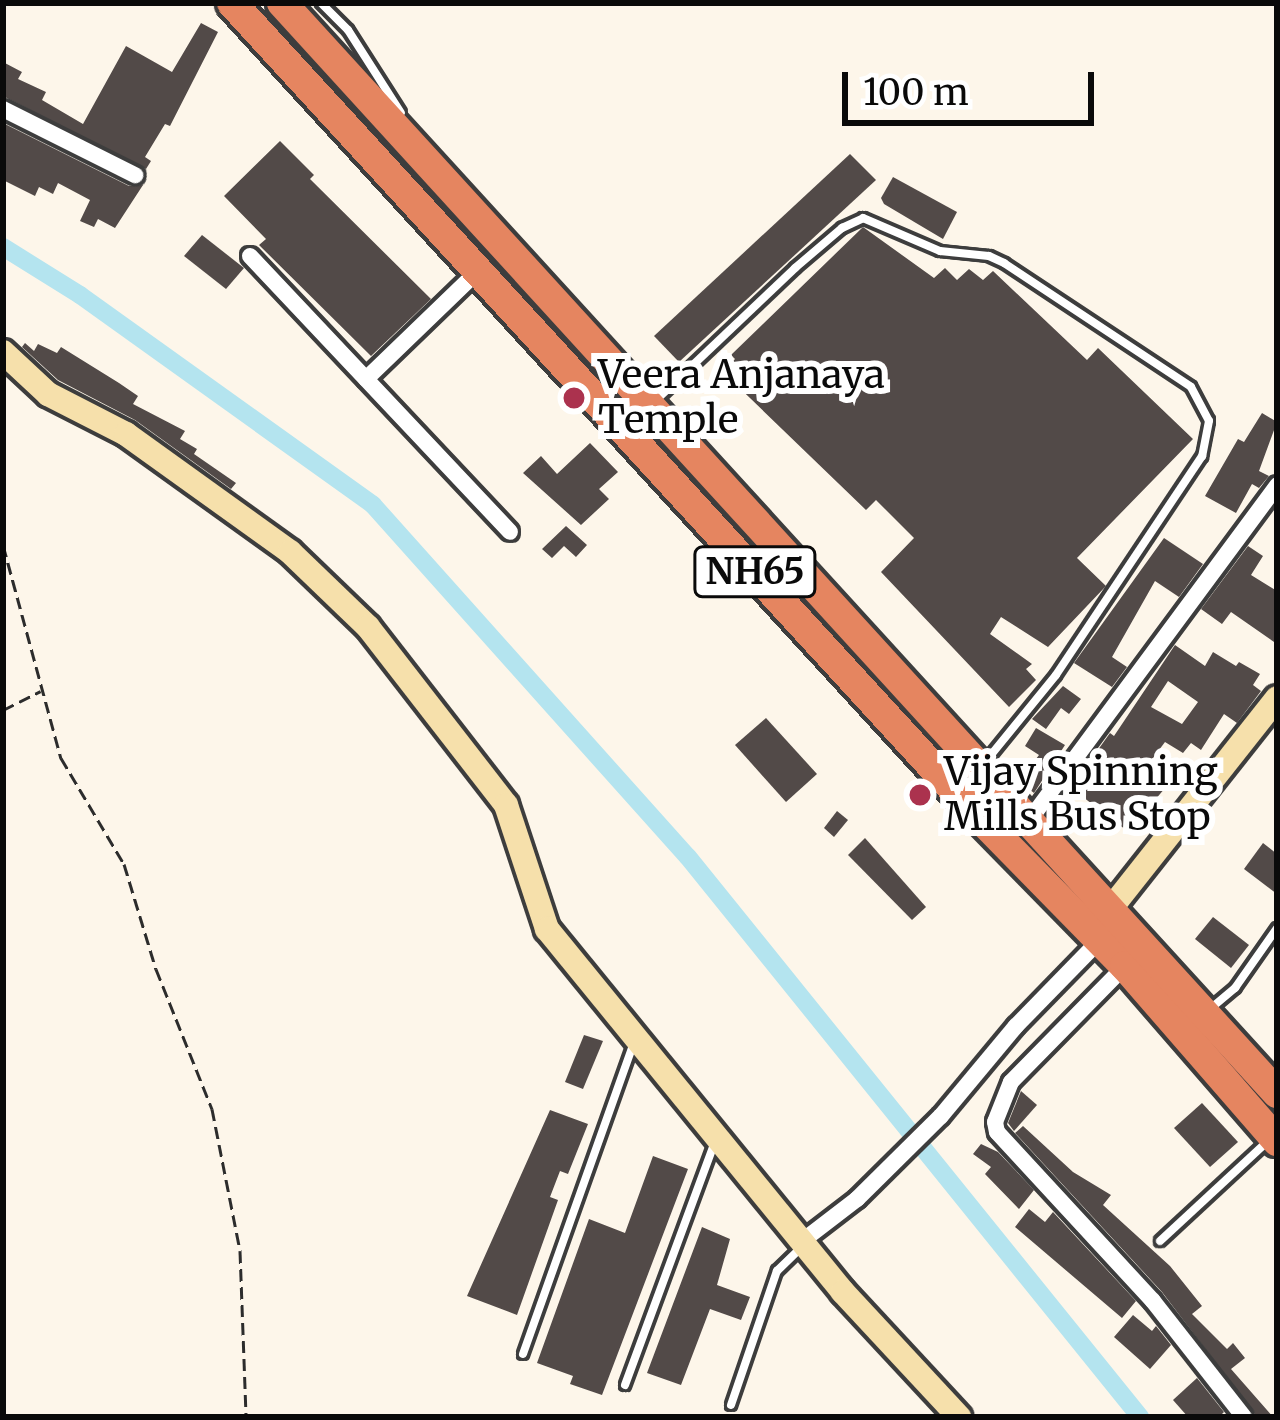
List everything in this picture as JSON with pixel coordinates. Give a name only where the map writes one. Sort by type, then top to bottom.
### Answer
[{"type":"highway","name":"NH65","points":[[232,3],[974,812],[1124,966],[1275,1139]]},
{"type":"highway","name":"NH65","points":[[282,3],[1031,818],[1277,1093]]},
{"type":"street","points":[[3,109],[135,175]]},
{"type":"street","points":[[250,256],[510,532]]},
{"type":"street","points":[[366,380],[478,272]]},
{"type":"street","points":[[3,352],[48,394],[126,434],[290,552],[368,627],[496,789],[518,833],[537,911],[547,929],[803,1244],[959,1417]]},
{"type":"street","points":[[1031,818],[1277,485]]},
{"type":"street","points":[[1112,907],[1277,698]]},
{"type":"street","points":[[803,1244],[857,1199],[941,1116],[1016,1026],[1100,940]]},
{"type":"street","points":[[1124,966],[1011,1082],[995,1122],[997,1132],[1154,1301],[1244,1417]]},
{"type":"lane","points":[[321,3],[370,64],[428,165]]},
{"type":"lane","points":[[650,406],[795,268],[842,228],[863,218],[940,251],[989,256],[1004,263],[1191,387],[1209,421],[1202,456],[1056,675],[982,766]]},
{"type":"lane","points":[[1205,1011],[1235,988],[1277,928]]},
{"type":"lane","points":[[523,1354],[636,1038]]},
{"type":"lane","points":[[625,1385],[716,1137]]},
{"type":"lane","points":[[1160,1241],[1275,1139]]},
{"type":"lane","points":[[730,1406],[777,1271],[803,1244]]},
{"type":"path","points":[[3,545],[77,791],[124,864],[156,969],[212,1109],[240,1251],[245,1417]]},
{"type":"path","points":[[3,710],[43,690]]},
{"type":"building","points":[[201,23],[218,32],[170,126],[165,124],[145,157],[151,161],[146,169],[3,96],[3,62],[22,72],[18,79],[46,92],[42,100],[83,124],[126,46],[172,72]]},
{"type":"building","points":[[3,123],[129,186],[143,185],[115,228],[98,219],[94,227],[80,221],[90,200],[58,183],[53,194],[39,187],[35,196],[3,180]]},
{"type":"building","points":[[280,141],[314,175],[310,179],[431,299],[371,356],[259,245],[266,239],[224,196]]},
{"type":"building","points":[[850,154],[876,180],[679,362],[654,336]]},
{"type":"building","points":[[893,177],[957,212],[943,239],[884,204],[881,198]]},
{"type":"building","points":[[863,227],[934,278],[945,268],[957,280],[969,269],[983,280],[993,271],[1087,360],[1098,348],[1193,439],[1077,558],[1106,586],[1048,647],[1001,617],[990,634],[1032,664],[1026,669],[1036,680],[1009,707],[881,572],[914,538],[876,500],[866,510],[723,372],[735,359],[731,355]]},
{"type":"building","points":[[202,235],[244,268],[226,289],[184,256]]},
{"type":"building","points":[[25,343],[34,351],[38,344],[57,353],[61,347],[119,383],[138,396],[133,404],[185,431],[180,439],[197,449],[194,454],[236,483],[231,489],[135,420],[58,380],[22,347]]},
{"type":"building","points":[[1262,413],[1277,422],[1259,471],[1269,476],[1259,488],[1252,484],[1236,513],[1205,496],[1238,439],[1244,442]]},
{"type":"building","points":[[590,443],[618,472],[599,489],[609,499],[581,525],[523,473],[541,456],[557,474]]},
{"type":"building","points":[[566,526],[587,545],[576,557],[564,546],[552,558],[542,549]]},
{"type":"building","points":[[1164,538],[1203,564],[1179,597],[1155,581],[1112,657],[1127,667],[1112,687],[1074,663]]},
{"type":"building","points":[[1248,546],[1263,556],[1251,575],[1277,591],[1277,644],[1231,612],[1222,624],[1201,609]]},
{"type":"building","points":[[1175,645],[1205,666],[1213,652],[1260,674],[1253,685],[1261,691],[1237,723],[1224,714],[1201,750],[1191,743],[1183,753],[1165,742],[1144,770],[1166,787],[1154,801],[1167,811],[1157,823],[1145,814],[1130,833],[1079,794],[1094,775],[1085,768],[1110,733],[1114,736]],"holes":[[[1168,681],[1198,702],[1182,724],[1151,707]]]},
{"type":"building","points":[[1063,686],[1081,699],[1069,714],[1061,708],[1046,729],[1032,719]]},
{"type":"building","points":[[766,718],[817,774],[786,802],[735,745]]},
{"type":"building","points":[[1036,728],[1065,745],[1034,793],[1019,781],[1039,755],[1025,746]]},
{"type":"building","points":[[837,811],[848,820],[834,837],[824,828]]},
{"type":"building","points":[[865,838],[926,907],[912,920],[848,855]]},
{"type":"building","points":[[1263,843],[1277,854],[1277,894],[1244,869]]},
{"type":"building","points":[[1213,917],[1249,945],[1231,968],[1195,939]]},
{"type":"building","points":[[584,1035],[603,1041],[583,1089],[565,1082]]},
{"type":"building","points":[[1021,1091],[1037,1105],[1014,1131],[1008,1123]]},
{"type":"building","points":[[1202,1103],[1238,1142],[1210,1167],[1174,1128]]},
{"type":"building","points":[[550,1110],[588,1124],[568,1174],[560,1171],[550,1197],[558,1200],[517,1315],[467,1296]]},
{"type":"building","points":[[1023,1126],[1073,1172],[1111,1195],[1103,1205],[1170,1266],[1202,1306],[1192,1314],[1227,1349],[1233,1343],[1245,1358],[1231,1369],[1273,1417],[1257,1417],[1162,1292],[1015,1133]]},
{"type":"building","points":[[981,1144],[998,1152],[1034,1190],[1019,1209],[985,1174],[991,1167],[973,1154]]},
{"type":"building","points":[[653,1156],[688,1169],[602,1395],[570,1384],[573,1376],[537,1363],[589,1219],[625,1233]]},
{"type":"building","points":[[1029,1209],[1045,1222],[1053,1212],[1136,1301],[1122,1318],[1015,1227]]},
{"type":"building","points":[[702,1227],[730,1239],[717,1285],[750,1297],[741,1320],[710,1309],[681,1385],[647,1373]]},
{"type":"building","points":[[1133,1315],[1152,1331],[1156,1326],[1171,1345],[1150,1369],[1114,1337]]},
{"type":"building","points":[[1197,1378],[1224,1412],[1219,1417],[1188,1417],[1173,1400]]},
{"type":"waterway","points":[[3,247],[80,295],[373,505],[688,857],[1140,1417]]},
{"type":"place","name":"Veera Anjanaya Temple","points":[[574,398]]},
{"type":"place","name":"Vijay Spinning Mills Bus Stop","points":[[920,795]]}]
